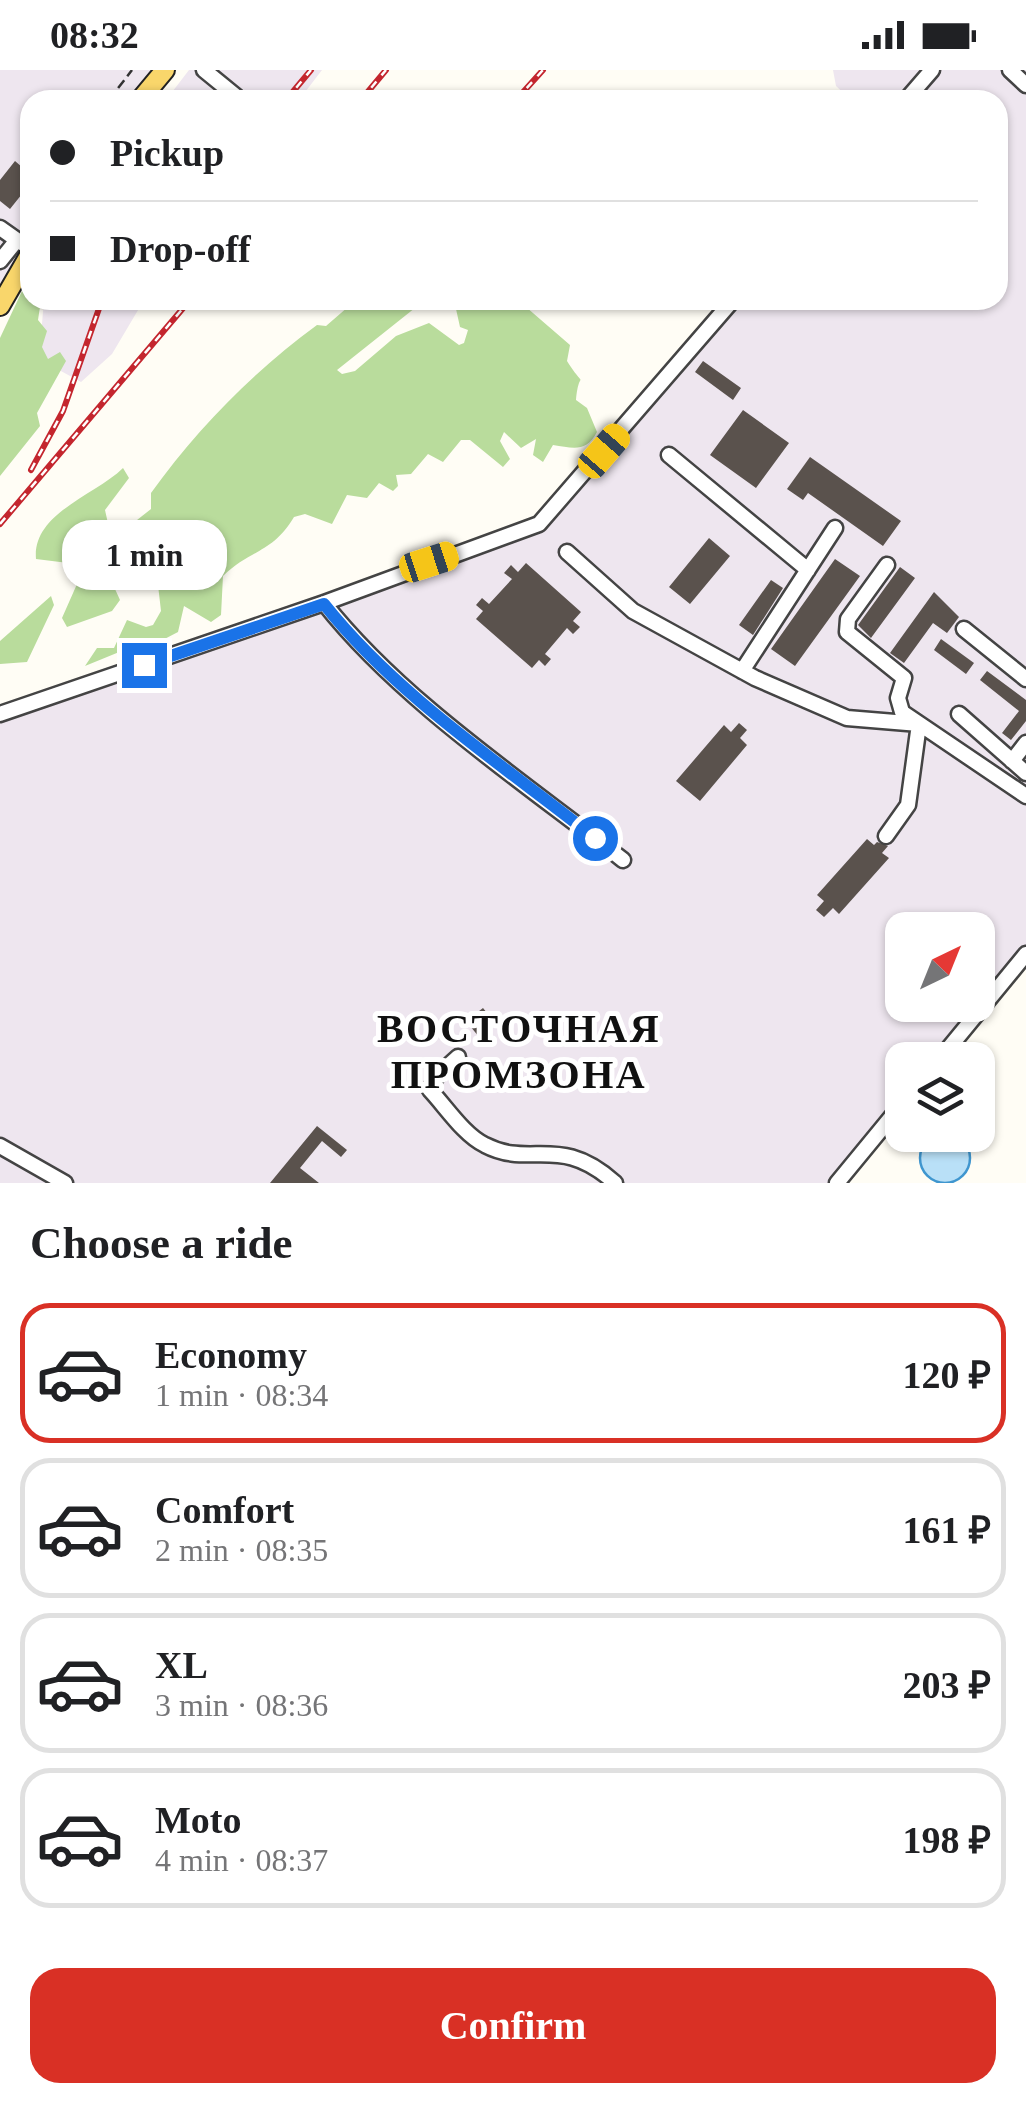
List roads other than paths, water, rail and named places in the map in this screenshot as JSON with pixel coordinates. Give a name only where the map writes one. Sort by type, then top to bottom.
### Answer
[{"type":"main road","points":[[148,90],[165,70]]},
{"type":"main road","points":[[0,305],[20,260]]},
{"type":"street","points":[[204,70],[228,90]]},
{"type":"street","points":[[915,90],[932,70]]},
{"type":"street","points":[[1010,70],[1026,85]]},
{"type":"street","points":[[0,714],[324,604],[538,524],[725,310]]},
{"type":"street","points":[[668,455],[808,570]]},
{"type":"street","points":[[742,671],[835,528]]},
{"type":"street","points":[[566,552],[634,612],[742,671],[847,718],[918,724]]},
{"type":"street","points":[[887,565],[848,619],[847,632],[904,678],[898,705],[918,724],[1026,796]]},
{"type":"street","points":[[324,604],[348,634],[396,679],[623,860]]},
{"type":"street","points":[[964,629],[1026,679]]},
{"type":"street","points":[[959,714],[1026,772]]},
{"type":"street","points":[[886,836],[905,814],[918,724]]},
{"type":"street","points":[[1012,761],[1026,744]]},
{"type":"street","points":[[954,1042],[1026,954]]},
{"type":"street","points":[[458,1058],[436,1077],[430,1090],[480,1143],[494,1149],[574,1155],[595,1165],[615,1183]]},
{"type":"street","points":[[837,1183],[885,1125]]},
{"type":"street","points":[[0,1146],[65,1183]]},
{"type":"water","points":[[921,1152],[969,1152],[968,1168],[955,1181],[935,1181],[922,1168]]},
{"type":"railway","points":[[294,90],[311,70]]},
{"type":"railway","points":[[369,90],[386,70]]},
{"type":"railway","points":[[525,90],[543,70]]},
{"type":"railway","points":[[31,470],[63,411],[98,310]]},
{"type":"railway","points":[[0,524],[182,310]]},
{"type":"district","name":"ВОСТОЧНАЯ ПРОМЗОНА","points":[[519,1051]]}]
